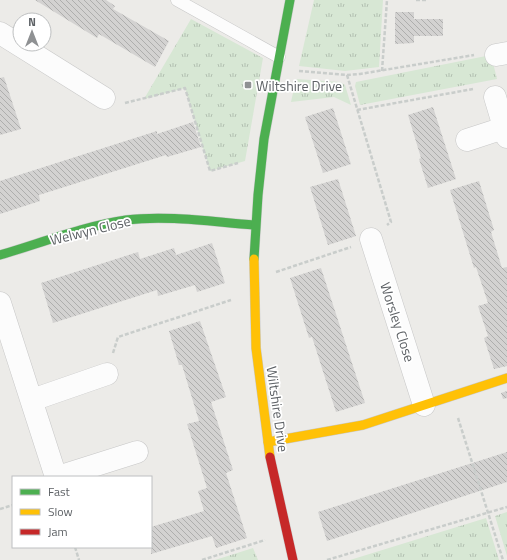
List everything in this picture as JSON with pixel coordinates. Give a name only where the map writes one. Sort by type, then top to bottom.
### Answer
[{"type":"street","name":"Wiltshire Drive","points":[[290,0],[262,156],[254,225],[253,293],[254,339],[268,442],[286,534],[293,560]]},
{"type":"street","points":[[0,33],[104,98]]},
{"type":"street","points":[[467,140],[506,132],[486,93]]},
{"type":"street","name":"Welwyn Close","points":[[0,255],[109,223],[128,220],[167,218],[254,225]]},
{"type":"street","name":"Worsley Close","points":[[371,240],[424,405]]},
{"type":"street","points":[[0,303],[57,476]]},
{"type":"street","points":[[32,400],[107,374]]},
{"type":"street","points":[[268,442],[342,430],[451,397],[507,378]]},
{"type":"street","points":[[60,476],[137,452]]},
{"type":"lane","points":[[177,0],[279,57]]},
{"type":"path","points":[[382,71],[387,0]]},
{"type":"path","points":[[416,0],[426,0]]},
{"type":"path","points":[[279,57],[299,71],[347,76],[489,52],[501,54]]},
{"type":"path","points":[[253,280],[371,240],[391,222],[347,76]]},
{"type":"path","points":[[104,98],[127,103],[185,88],[210,171],[262,156]]},
{"type":"path","points":[[357,110],[486,93]]},
{"type":"path","points":[[107,374],[118,337],[253,293]]},
{"type":"path","points":[[451,397],[489,512],[503,560]]},
{"type":"path","points":[[0,509],[12,505]]},
{"type":"path","points":[[327,560],[507,507]]},
{"type":"path","points":[[202,560],[286,534]]},
{"type":"path","points":[[76,548],[80,560]]},
{"type":"green space","points":[[314,0],[383,0],[379,67],[345,71],[299,66]]},
{"type":"green space","points":[[191,19],[263,58],[245,161],[210,171],[185,88],[144,99]]},
{"type":"green space","points":[[491,55],[497,79],[360,105],[355,86],[356,82]]},
{"type":"green space","points":[[296,79],[340,82],[345,85],[351,105],[334,97],[291,102]]},
{"type":"green space","points":[[507,512],[507,556],[495,516]]},
{"type":"green space","points":[[486,518],[499,560],[350,560]]},
{"type":"green space","points":[[253,548],[258,560],[215,560]]},
{"type":"building","points":[[35,0],[106,0],[115,6],[113,9],[169,41],[155,67],[99,34],[97,38]]},
{"type":"building","points":[[395,12],[414,12],[414,19],[443,19],[443,36],[414,36],[414,43],[395,44]]},
{"type":"building","points":[[4,77],[21,129],[0,135],[0,78]]},
{"type":"building","points":[[433,107],[456,179],[428,188],[408,115]]},
{"type":"building","points":[[333,108],[351,164],[323,173],[305,117]]},
{"type":"building","points":[[193,122],[201,147],[167,157],[166,155],[39,195],[40,201],[0,214],[0,181],[157,131],[157,134]]},
{"type":"building","points":[[338,179],[356,236],[328,245],[310,187]]},
{"type":"building","points":[[479,181],[494,230],[491,232],[502,268],[507,267],[507,366],[494,369],[484,338],[488,336],[478,306],[488,303],[476,267],[474,268],[450,190]]},
{"type":"building","points":[[212,243],[225,283],[197,292],[195,285],[158,296],[157,290],[53,323],[41,283],[138,252],[140,259],[174,248],[176,255]]},
{"type":"building","points":[[321,268],[365,403],[336,412],[312,337],[309,338],[290,278]]},
{"type":"building","points":[[200,321],[226,397],[211,402],[233,470],[226,473],[247,538],[216,548],[212,536],[151,554],[152,527],[204,511],[198,491],[207,488],[187,424],[199,421],[182,365],[179,365],[169,331]]},
{"type":"building","points":[[507,391],[507,398],[503,399],[501,393]]},
{"type":"building","points":[[507,452],[507,482],[327,541],[318,512]]},
{"type":"traffic: fast","points":[[254,259],[258,195],[264,139],[290,0]]},
{"type":"traffic: fast","points":[[0,255],[94,226],[126,220],[158,218],[254,225]]},
{"type":"traffic: slow","points":[[254,259],[256,348],[270,457]]},
{"type":"traffic: slow","points":[[268,442],[363,425],[507,378]]},
{"type":"traffic: jam","points":[[270,457],[293,560]]},
{"type":"place","name":"Wiltshire Drive","points":[[248,85]]}]
